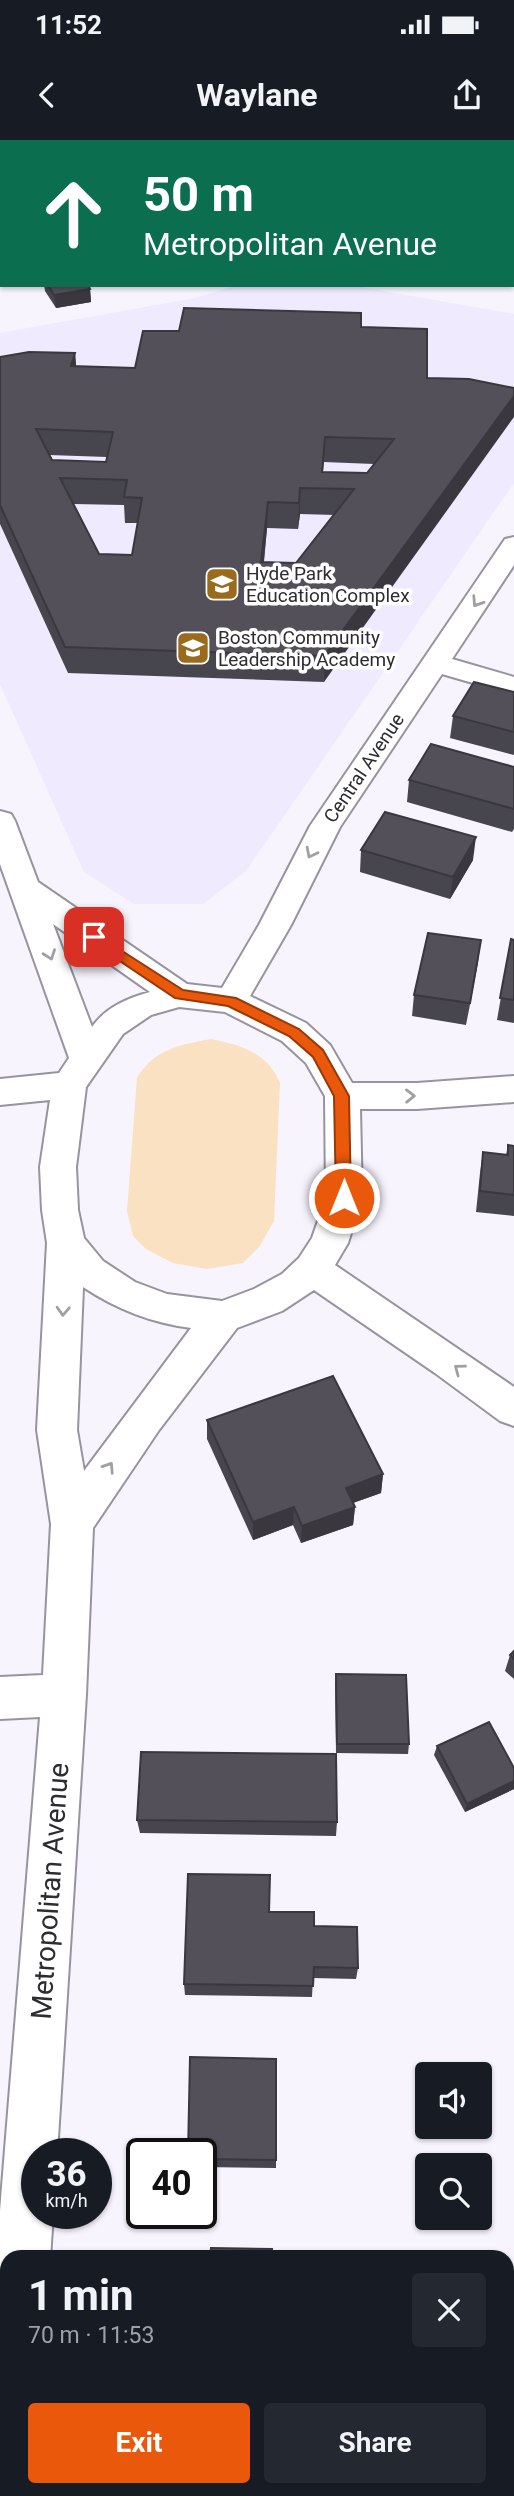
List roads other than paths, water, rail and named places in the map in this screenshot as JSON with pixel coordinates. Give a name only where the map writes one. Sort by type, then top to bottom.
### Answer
[{"type":"street","name":"Central Avenue","points":[[231,1001],[275,925],[326,826],[514,545]]},
{"type":"street","points":[[436,663],[514,686]]},
{"type":"street","points":[[0,821],[27,890],[78,1072]]},
{"type":"street","points":[[27,890],[180,995]]},
{"type":"street","points":[[0,1092],[78,1072],[111,1026],[139,1007],[180,995],[231,1001],[294,1032],[318,1054],[342,1096],[344,1198],[329,1243],[312,1269],[295,1285],[268,1300],[223,1317],[166,1309],[122,1293],[90,1272],[66,1243]]},
{"type":"street","name":"Metropolitan Avenue","points":[[24,2250],[64,1696],[72,1524],[57,1430],[66,1243],[60,1210],[58,1167],[78,1072]]},
{"type":"street","points":[[342,1096],[417,1096],[514,1089]]},
{"type":"street","points":[[312,1269],[449,1361],[514,1409]]},
{"type":"street","points":[[72,1524],[172,1377],[223,1317]]},
{"type":"street","points":[[0,1698],[64,1696]]},
{"type":"place","name":"Hyde Park Education Complex","points":[[222,584]]},
{"type":"place","name":"Boston Community Leadership Academy","points":[[193,648]]}]
